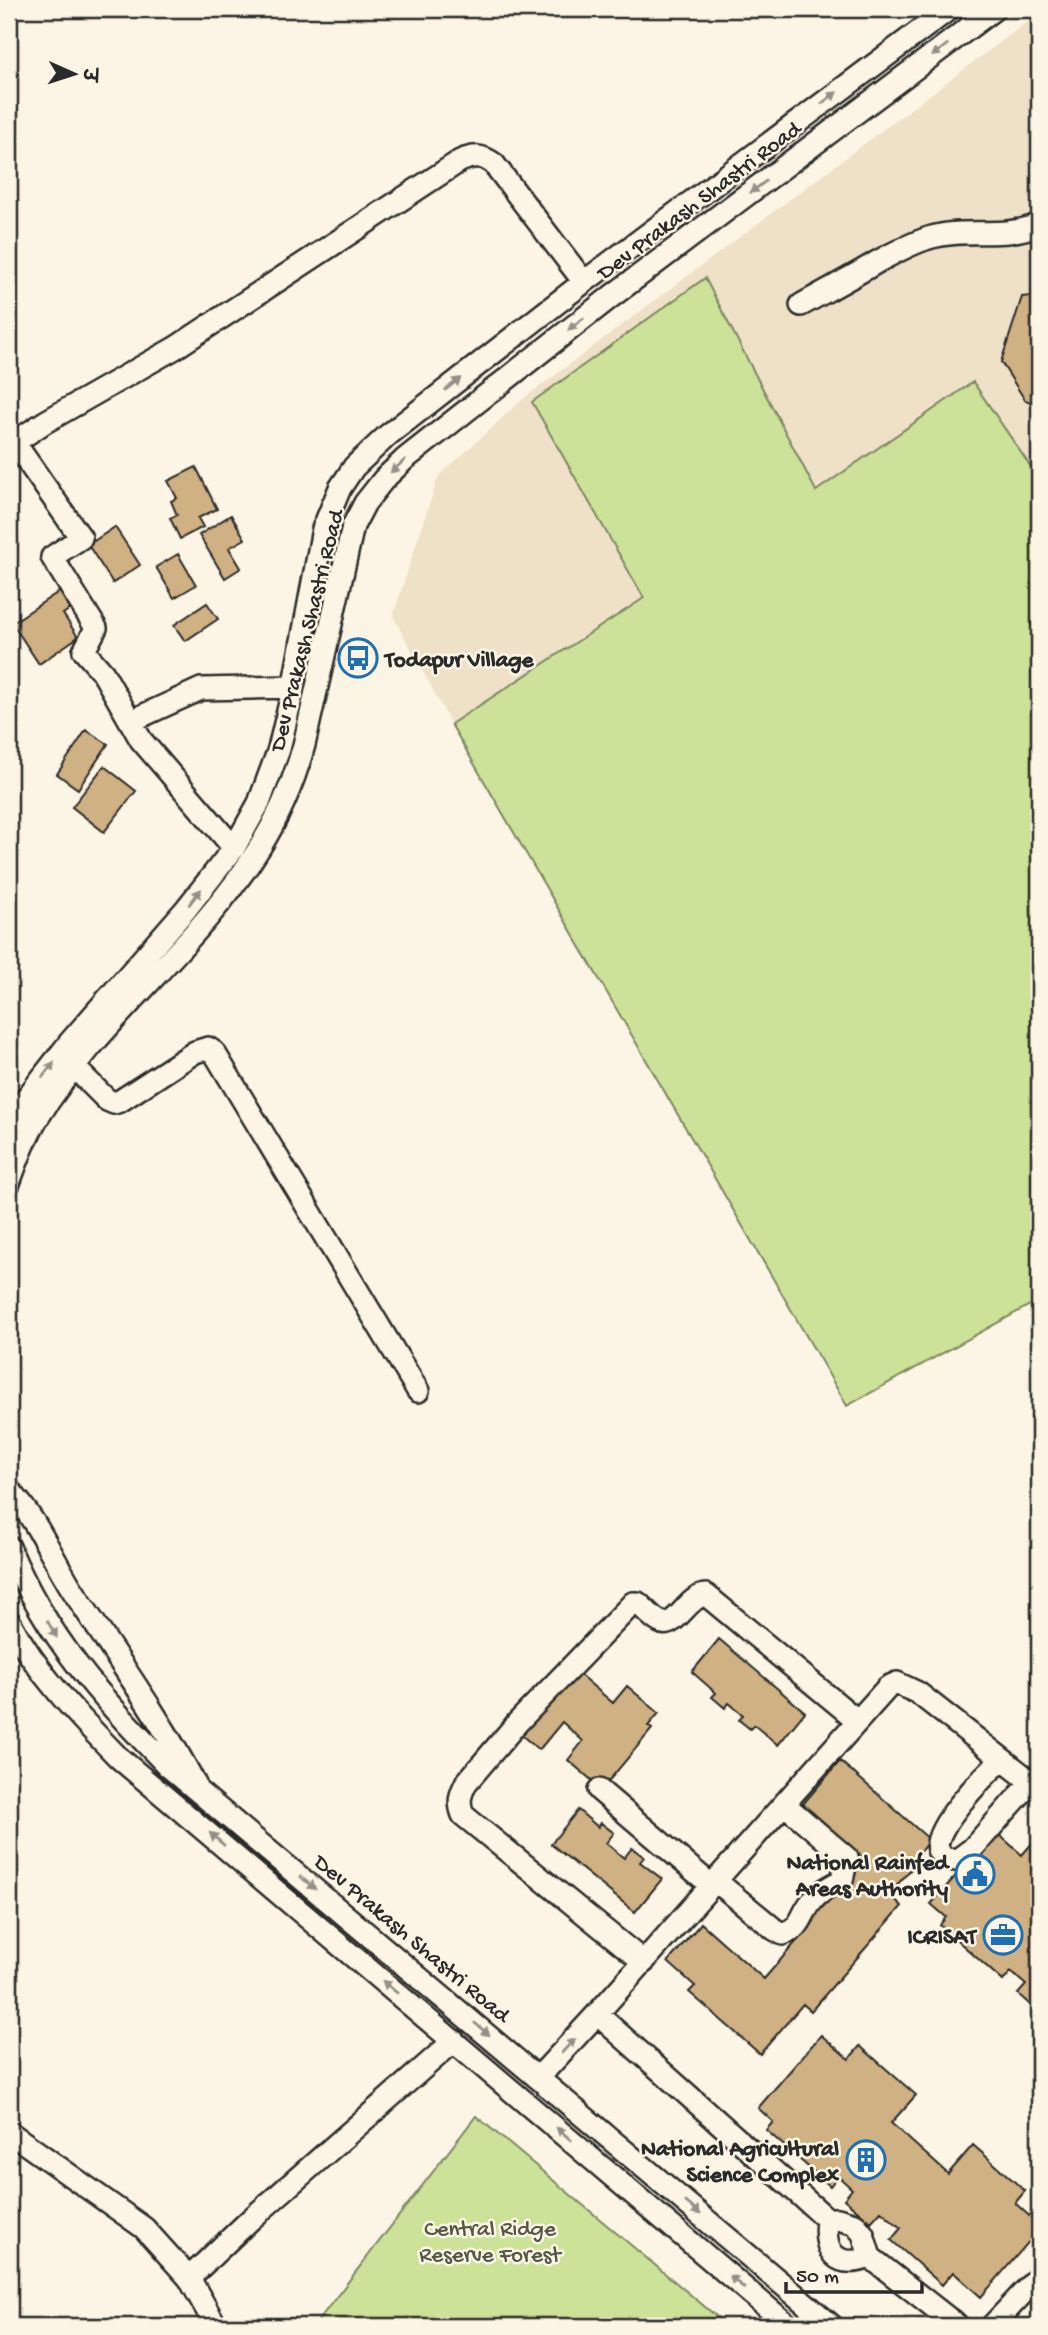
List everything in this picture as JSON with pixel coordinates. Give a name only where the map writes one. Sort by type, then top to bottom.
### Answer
[{"type":"street","name":"Dev Prakash Shastri Road","points":[[9,1126],[28,1096],[70,1042],[186,909],[233,848],[263,794],[279,749],[323,529],[331,506],[350,473],[369,450],[589,278],[949,9]]},
{"type":"street","name":"Dev Prakash Shastri Road","points":[[9,1183],[37,1120],[75,1068],[218,904],[259,849],[281,809],[304,744],[353,526],[373,491],[405,459],[612,296],[994,9]]},
{"type":"street","points":[[233,848],[141,740],[103,673],[84,651],[96,628],[52,557],[81,538],[12,444],[151,363],[460,160],[473,156],[484,157],[494,164],[589,278],[612,296]]},
{"type":"street","points":[[801,305],[929,237],[949,233],[1001,234],[1026,230],[1039,224]]},
{"type":"street","points":[[131,721],[201,689],[293,687]]},
{"type":"street","points":[[75,1068],[107,1100],[114,1102],[120,1101],[195,1052],[208,1048],[214,1052],[418,1391]]},
{"type":"street","points":[[9,1490],[29,1515],[66,1580],[158,1717],[200,1792]]},
{"type":"street","name":"Dev Prakash Shastri Road","points":[[9,1547],[58,1641],[94,1689],[168,1766],[832,2326]]},
{"type":"street","points":[[644,1962],[463,1815],[459,1805],[460,1794],[466,1783],[518,1722],[633,1603],[638,1603],[662,1624],[667,1624],[701,1594],[706,1595],[858,1721]]},
{"type":"street","points":[[9,1609],[34,1598]]},
{"type":"street","points":[[9,1621],[43,1675],[66,1704],[118,1757],[789,2326]]},
{"type":"street","points":[[539,2077],[888,1687],[897,1683],[918,1693],[1002,1759],[1035,1785],[972,1849],[957,1860],[945,1859],[938,1850],[937,1841],[947,1822],[1002,1759]]},
{"type":"street","points":[[598,1790],[714,1883],[783,1934],[793,1931],[802,1921],[814,1898],[842,1880],[846,1858],[784,1804]]},
{"type":"street","points":[[597,2014],[827,2219],[855,2224],[863,2234],[870,2257],[958,2326]]},
{"type":"street","points":[[189,2278],[251,2219],[454,2041]]},
{"type":"street","points":[[9,2132],[144,2228],[189,2278],[216,2326]]},
{"type":"street","points":[[827,2219],[826,2241],[837,2259],[855,2262],[870,2257]]},
{"type":"street","points":[[992,2326],[1039,2276]]},
{"type":"shaded area","points":[[1039,13],[1039,1300],[847,1406],[451,724],[393,616],[438,477],[523,399]]},
{"type":"green space","points":[[705,278],[816,491],[973,382],[1039,479],[1039,1300],[847,1406],[451,724],[644,598],[532,402]]},
{"type":"green space","name":"Central Ridge Reserve Forest","points":[[476,2116],[728,2326],[314,2326]]},
{"type":"building","points":[[1039,295],[1039,405],[1025,400],[1001,362],[1022,297]]},
{"type":"building","points":[[196,467],[217,509],[198,518],[203,527],[180,539],[170,518],[177,515],[171,501],[177,498],[168,481]]},
{"type":"building","points":[[231,515],[245,539],[229,548],[241,568],[225,578],[199,535]]},
{"type":"building","points":[[115,527],[140,565],[113,583],[88,545]]},
{"type":"building","points":[[178,554],[196,585],[174,598],[156,567]]},
{"type":"building","points":[[66,587],[77,604],[63,614],[78,637],[39,664],[12,623]]},
{"type":"building","points":[[207,603],[218,619],[185,641],[174,625]]},
{"type":"building","points":[[86,730],[108,744],[78,789],[57,774]]},
{"type":"building","points":[[104,766],[136,791],[104,832],[72,807]]},
{"type":"building","points":[[719,1639],[805,1712],[778,1745],[754,1725],[750,1729],[739,1720],[743,1715],[729,1703],[725,1708],[712,1697],[716,1693],[692,1672]]},
{"type":"building","points":[[573,1669],[613,1703],[627,1686],[659,1713],[648,1726],[652,1729],[602,1789],[568,1760],[583,1741],[562,1722],[539,1750],[519,1733]]},
{"type":"building","points":[[840,1761],[930,1840],[908,1865],[912,1868],[889,1894],[902,1906],[811,2011],[803,2004],[760,2054],[689,1992],[695,1986],[668,1962],[701,1923],[764,1979],[814,1921],[805,1913],[820,1897],[827,1903],[865,1859],[803,1804]]},
{"type":"building","points":[[578,1810],[598,1827],[601,1823],[614,1833],[606,1843],[624,1858],[632,1848],[644,1857],[640,1862],[662,1879],[635,1912],[551,1844]]},
{"type":"building","points":[[995,1831],[1022,1855],[1034,1841],[1039,1846],[1039,2013],[1018,1994],[1026,1985],[1011,1972],[1003,1981],[940,1925],[946,1917],[931,1904]]},
{"type":"building","name":"National Agricultural Science Complex","points":[[821,2035],[849,2059],[860,2046],[916,2095],[891,2123],[948,2174],[973,2145],[1025,2191],[1015,2203],[1039,2225],[1039,2230],[981,2297],[953,2272],[942,2285],[891,2240],[901,2228],[881,2211],[871,2222],[844,2199],[852,2189],[838,2176],[830,2186],[766,2130],[773,2122],[758,2108]]},
{"type":"place","name":"Todapur Village","points":[[358,658]]},
{"type":"place","name":"National Rainfed Areas Authority","points":[[975,1874]]},
{"type":"place","name":"ICRISAT","points":[[1003,1935]]},
{"type":"place","name":"National Agricultural Science Complex","points":[[866,2160]]}]
